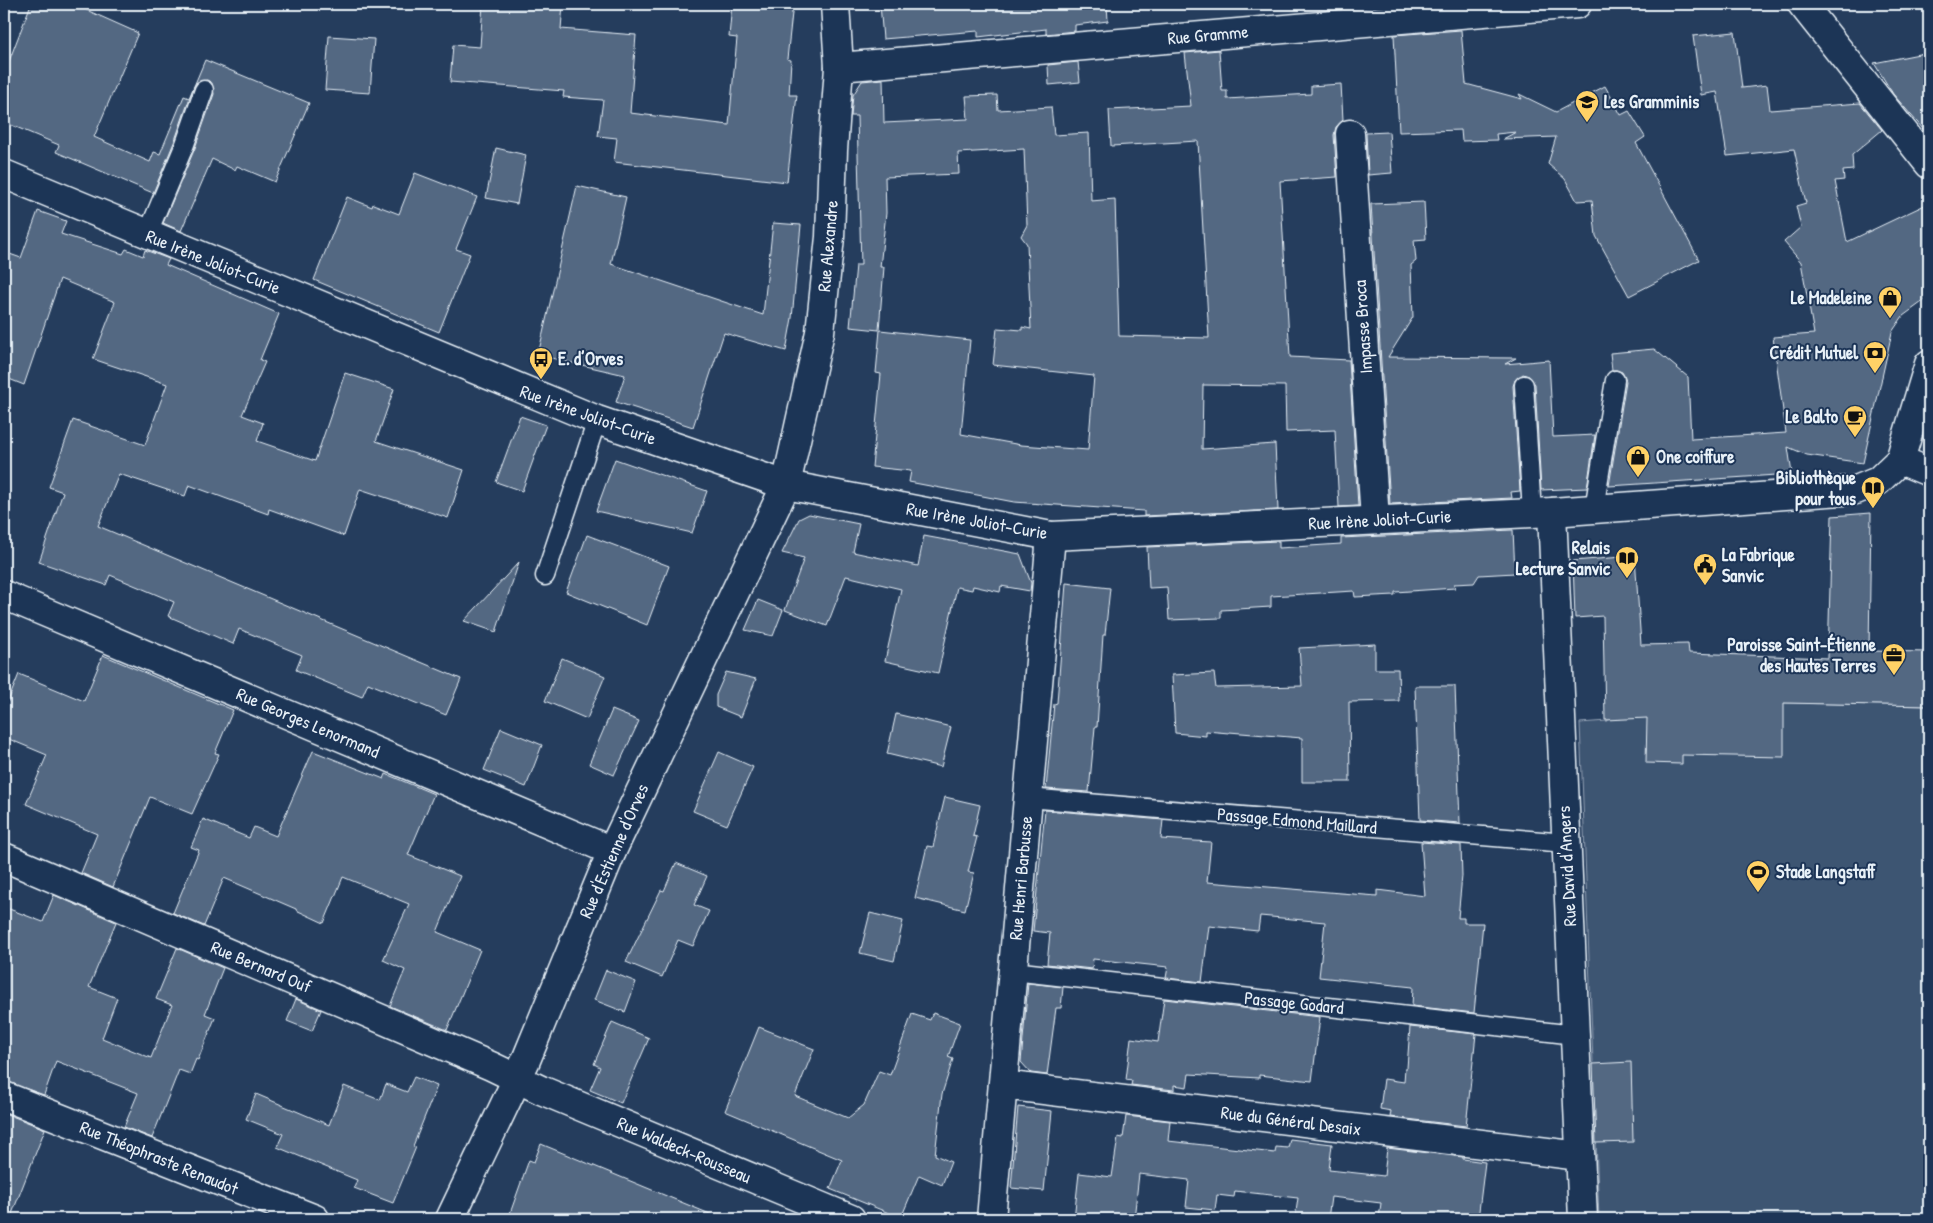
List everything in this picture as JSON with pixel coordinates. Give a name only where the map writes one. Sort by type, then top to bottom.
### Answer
[{"type":"street","name":"Rue Alexandre","points":[[786,485],[820,332],[830,237],[833,150],[839,67],[835,4]]},
{"type":"street","name":"Rue Gramme","points":[[839,67],[1577,4]]},
{"type":"street","points":[[1802,4],[1929,164]]},
{"type":"street","name":"Impasse Broca","points":[[1350,134],[1375,520]]},
{"type":"street","name":"Rue Irène Joliot-Curie","points":[[4,174],[147,235],[597,420],[786,485],[1052,536],[1542,513],[1856,490],[1878,481],[1900,460],[1929,364]]},
{"type":"street","points":[[1900,460],[1929,472]]},
{"type":"street","name":"Rue d'Estienne d'Orves","points":[[450,1219],[517,1080],[612,852],[786,485]]},
{"type":"street","name":"Rue David d'Angers","points":[[1542,513],[1566,844],[1583,1219]]},
{"type":"street","name":"Rue Henri Barbusse","points":[[991,1219],[1052,536]]},
{"type":"street","name":"Rue Georges Lenormand","points":[[7,604],[612,852]]},
{"type":"street","name":"Rue Bernard Ouf","points":[[4,857],[491,1066],[517,1080]]},
{"type":"street","name":"Rue Waldeck-Rousseau","points":[[517,1080],[851,1219]]},
{"type":"street","name":"Rue du Général Desaix","points":[[1002,1085],[1580,1156]]},
{"type":"street","name":"Rue Théophraste Renaudot","points":[[4,1096],[315,1219]]},
{"type":"lane","points":[[147,235],[185,144],[204,90]]},
{"type":"lane","points":[[1594,509],[1615,380]]},
{"type":"lane","points":[[1524,386],[1542,513]]},
{"type":"lane","points":[[545,576],[597,420]]},
{"type":"lane","name":"Passage Edmond Maillard","points":[[1028,798],[1566,844]]},
{"type":"lane","name":"Passage Godard","points":[[1013,971],[1575,1035]]},
{"type":"shaded area","name":"Stade Langstaff","points":[[1648,700],[1929,706],[1929,1219],[1599,1219],[1580,723],[1607,721],[1606,701]]},
{"type":"building","points":[[31,4],[73,4],[138,33],[94,137],[150,162],[154,152],[160,154],[184,96],[189,98],[194,87],[153,193],[56,152],[59,145],[4,122],[4,74]]},
{"type":"building","points":[[483,4],[563,4],[561,29],[636,35],[630,113],[729,125],[737,38],[729,37],[732,4],[793,4],[787,59],[791,60],[789,95],[797,95],[787,182],[614,162],[617,138],[598,136],[603,100],[563,97],[564,91],[450,82],[453,45],[480,47]]},
{"type":"building","points":[[880,4],[1107,4],[1108,21],[1075,25],[1075,31],[1046,34],[1046,29],[978,37],[978,31],[883,39]]},
{"type":"building","points":[[1461,30],[1466,84],[1522,99],[1519,94],[1556,112],[1605,86],[1621,115],[1629,111],[1645,137],[1636,143],[1699,260],[1629,296],[1596,236],[1592,200],[1577,201],[1565,179],[1548,164],[1556,137],[1503,139],[1516,132],[1496,134],[1497,140],[1462,141],[1461,130],[1399,132],[1394,35]]},
{"type":"building","points":[[1735,32],[1742,88],[1767,85],[1770,110],[1860,103],[1882,130],[1852,155],[1853,170],[1843,171],[1844,180],[1835,181],[1847,242],[1929,203],[1929,297],[1903,316],[1892,332],[1863,463],[1807,455],[1788,447],[1792,474],[1609,486],[1626,381],[1622,372],[1612,370],[1610,353],[1654,349],[1688,377],[1691,439],[1786,433],[1773,337],[1814,334],[1801,262],[1784,242],[1801,227],[1796,206],[1806,203],[1794,149],[1727,156],[1717,92],[1701,95],[1693,36]]},
{"type":"building","points":[[329,36],[374,39],[370,93],[325,90]]},
{"type":"building","points":[[1219,50],[1222,91],[1227,91],[1227,99],[1311,94],[1311,86],[1341,84],[1343,120],[1336,127],[1334,135],[1337,177],[1280,181],[1290,357],[1349,360],[1358,506],[1339,507],[1335,430],[1286,432],[1285,386],[1203,385],[1202,449],[1275,444],[1278,510],[1144,516],[1144,511],[1014,502],[909,482],[911,471],[872,467],[881,374],[876,373],[880,330],[970,340],[961,434],[1021,445],[1088,450],[1094,376],[993,365],[997,328],[1022,330],[1022,327],[1031,329],[1027,244],[1021,236],[1027,225],[1024,149],[958,153],[959,174],[885,177],[886,213],[880,267],[884,267],[879,330],[850,327],[856,265],[861,265],[857,116],[851,116],[853,95],[862,81],[883,79],[884,123],[968,119],[966,96],[997,95],[998,110],[1051,107],[1054,135],[1089,133],[1091,201],[1115,199],[1119,336],[1209,338],[1198,141],[1111,146],[1109,110],[1191,106],[1185,53]]},
{"type":"building","points":[[1924,53],[1929,101],[1929,136],[1893,94],[1874,63]]},
{"type":"building","points":[[205,60],[309,103],[275,182],[237,166],[235,170],[212,159],[181,231],[163,223],[195,148],[214,94],[212,83],[207,80],[197,82],[194,86]]},
{"type":"building","points":[[1078,62],[1080,82],[1049,85],[1048,65]]},
{"type":"building","points":[[1389,132],[1392,173],[1368,175],[1366,133]]},
{"type":"building","points":[[496,148],[526,155],[517,204],[486,198]]},
{"type":"building","points":[[415,173],[477,197],[456,249],[470,254],[439,332],[314,280],[347,197],[372,207],[373,204],[399,214]]},
{"type":"building","points":[[577,186],[626,197],[611,264],[763,315],[773,223],[801,225],[792,318],[786,351],[724,333],[693,427],[616,402],[625,375],[538,355]]},
{"type":"building","points":[[1424,202],[1426,239],[1414,240],[1416,261],[1411,265],[1413,317],[1388,357],[1516,358],[1505,364],[1549,360],[1553,437],[1595,435],[1587,488],[1541,490],[1535,384],[1529,376],[1523,374],[1515,380],[1513,386],[1520,491],[1511,492],[1512,498],[1390,504],[1371,204]]},
{"type":"building","points":[[38,211],[66,221],[61,234],[123,254],[126,249],[143,256],[145,250],[169,259],[166,265],[279,314],[260,360],[265,362],[242,415],[263,423],[257,441],[315,461],[345,373],[394,389],[376,441],[464,470],[448,518],[360,489],[344,536],[269,509],[268,514],[189,485],[185,496],[119,474],[98,526],[461,679],[446,715],[368,683],[362,697],[296,670],[302,655],[239,629],[233,644],[168,616],[174,602],[110,575],[106,585],[39,562],[63,492],[49,487],[73,420],[145,445],[167,384],[93,359],[115,302],[60,279],[24,385],[4,377],[4,252],[21,258]]},
{"type":"building","points":[[520,416],[546,425],[522,491],[496,482]]},
{"type":"building","points":[[615,459],[707,491],[692,533],[596,511]]},
{"type":"building","points":[[1871,513],[1869,651],[1929,652],[1929,706],[1784,703],[1784,757],[1682,755],[1682,764],[1646,763],[1647,718],[1605,720],[1603,616],[1575,618],[1573,561],[1635,556],[1641,645],[1688,644],[1689,653],[1828,658],[1832,516]]},
{"type":"building","points":[[809,514],[859,524],[853,552],[918,566],[924,536],[1020,554],[1031,583],[1030,591],[1001,586],[1000,592],[973,586],[972,590],[957,587],[938,673],[885,661],[901,589],[846,576],[827,626],[785,610],[804,558],[782,553],[799,519]]},
{"type":"building","points":[[1513,530],[1515,573],[1479,575],[1474,583],[1454,584],[1455,588],[1395,592],[1395,595],[1355,597],[1354,591],[1271,596],[1271,607],[1221,610],[1221,618],[1169,620],[1167,587],[1149,588],[1147,547],[1279,541],[1279,548],[1341,544],[1341,538]]},
{"type":"building","points":[[587,535],[669,566],[647,625],[566,592]]},
{"type":"building","points":[[519,562],[496,632],[464,621]]},
{"type":"building","points":[[1066,583],[1110,588],[1105,635],[1103,635],[1097,727],[1095,727],[1089,792],[1046,789],[1054,704],[1057,703]]},
{"type":"building","points":[[758,600],[783,610],[773,636],[745,630]]},
{"type":"building","points":[[1375,644],[1375,669],[1398,669],[1399,701],[1349,702],[1350,782],[1302,782],[1302,738],[1206,731],[1206,736],[1175,733],[1172,675],[1214,673],[1216,688],[1302,686],[1299,648]]},
{"type":"building","points":[[103,655],[233,710],[215,753],[219,754],[192,814],[150,797],[113,887],[81,873],[97,834],[26,804],[47,755],[4,737],[4,711],[19,674],[84,701]]},
{"type":"building","points":[[562,658],[605,676],[587,719],[545,701]]},
{"type":"building","points":[[726,672],[756,679],[741,717],[716,707],[716,695]]},
{"type":"building","points":[[1415,686],[1455,686],[1460,823],[1420,820]]},
{"type":"building","points":[[612,710],[639,721],[614,775],[589,764]]},
{"type":"building","points":[[896,714],[951,727],[941,767],[887,754]]},
{"type":"building","points":[[501,728],[542,745],[526,787],[484,770]]},
{"type":"building","points":[[313,751],[384,779],[386,774],[434,794],[408,855],[460,876],[437,932],[480,950],[447,1030],[390,1006],[405,970],[383,960],[409,904],[343,877],[324,923],[224,878],[204,926],[173,913],[199,850],[191,847],[203,819],[249,838],[254,827],[276,836]]},
{"type":"building","points":[[719,752],[753,767],[727,825],[693,811]]},
{"type":"building","points":[[945,797],[980,805],[973,836],[977,837],[968,872],[974,873],[965,910],[915,898],[927,846],[933,847]]},
{"type":"building","points":[[1045,810],[1163,820],[1161,839],[1211,842],[1207,882],[1377,896],[1377,890],[1425,896],[1421,842],[1461,845],[1462,876],[1458,918],[1464,918],[1464,923],[1483,923],[1474,1013],[1412,1006],[1413,987],[1319,977],[1325,922],[1260,916],[1258,931],[1209,926],[1202,982],[1166,978],[1168,967],[1093,959],[1092,969],[1047,964],[1050,933],[1033,931]]},
{"type":"building","points":[[676,863],[707,876],[694,905],[709,911],[693,946],[678,940],[662,977],[626,962],[661,890],[664,891]]},
{"type":"building","points":[[54,895],[116,922],[89,987],[117,998],[102,1038],[151,1058],[172,1005],[156,999],[177,948],[223,968],[205,1014],[215,1018],[198,1060],[196,1059],[190,1074],[179,1070],[152,1138],[124,1127],[138,1093],[56,1061],[44,1095],[4,1081],[4,907],[43,922]]},
{"type":"building","points":[[870,913],[903,921],[894,961],[860,953]]},
{"type":"building","points":[[606,970],[636,982],[625,1012],[594,1000]]},
{"type":"building","points":[[1028,983],[1063,987],[1061,1008],[1056,1008],[1047,1075],[1031,1073],[1021,1062]]},
{"type":"building","points":[[296,999],[321,1010],[312,1031],[287,1021]]},
{"type":"building","points":[[1164,999],[1320,1017],[1312,1081],[1259,1075],[1259,1078],[1189,1074],[1187,1087],[1174,1085],[1174,1090],[1131,1085],[1132,1081],[1126,1080],[1131,1038],[1158,1042]]},
{"type":"building","points":[[933,1013],[960,1023],[948,1057],[953,1059],[942,1094],[935,1155],[951,1162],[942,1185],[919,1175],[901,1218],[830,1189],[842,1160],[725,1111],[759,1027],[814,1049],[795,1096],[848,1118],[864,1105],[879,1071],[890,1075],[912,1014],[930,1020]]},
{"type":"building","points":[[612,1022],[649,1038],[621,1103],[590,1090],[600,1067],[594,1064]]},
{"type":"building","points":[[1410,1027],[1476,1034],[1466,1126],[1390,1117],[1391,1111],[1380,1109],[1384,1079],[1404,1082]]},
{"type":"building","points":[[1631,1062],[1633,1142],[1596,1143],[1593,1064]]},
{"type":"building","points":[[414,1077],[437,1086],[413,1146],[416,1147],[393,1203],[354,1188],[357,1180],[277,1147],[283,1134],[246,1119],[256,1094],[329,1125],[344,1086],[380,1100],[386,1084],[407,1092]]},
{"type":"building","points":[[1018,1107],[1052,1111],[1044,1191],[1011,1188]]},
{"type":"building","points":[[4,1113],[45,1129],[10,1219],[4,1219]]},
{"type":"building","points":[[1126,1116],[1170,1121],[1168,1141],[1275,1153],[1276,1147],[1288,1148],[1290,1139],[1332,1144],[1329,1170],[1384,1176],[1387,1148],[1463,1157],[1463,1159],[1485,1162],[1478,1219],[1379,1218],[1381,1203],[1331,1197],[1328,1219],[1295,1219],[1298,1198],[1235,1191],[1234,1197],[1217,1195],[1215,1210],[1186,1207],[1189,1180],[1139,1174],[1134,1219],[1074,1219],[1079,1173],[1112,1177],[1118,1137],[1123,1138]]},
{"type":"building","points":[[541,1144],[722,1219],[508,1219],[529,1160],[534,1162]]},
{"type":"place","name":"Les Gramminis","points":[[1587,123]]},
{"type":"place","name":"Le Madeleine","points":[[1890,319]]},
{"type":"place","name":"Crédit Mutuel","points":[[1875,374]]},
{"type":"place","name":"E. d’Orves","points":[[541,380]]},
{"type":"place","name":"Le Balto","points":[[1855,438]]},
{"type":"place","name":"One coiffure","points":[[1638,478]]},
{"type":"place","name":"Bibliothèque pour tous","points":[[1873,509]]},
{"type":"place","name":"Relais Lecture Sanvic","points":[[1627,579]]},
{"type":"place","name":"La Fabrique Sanvic","points":[[1705,586]]},
{"type":"place","name":"Paroisse Saint-Étienne des Hautes Terres","points":[[1894,676]]},
{"type":"place","name":"Stade Langstaff","points":[[1758,893]]}]
